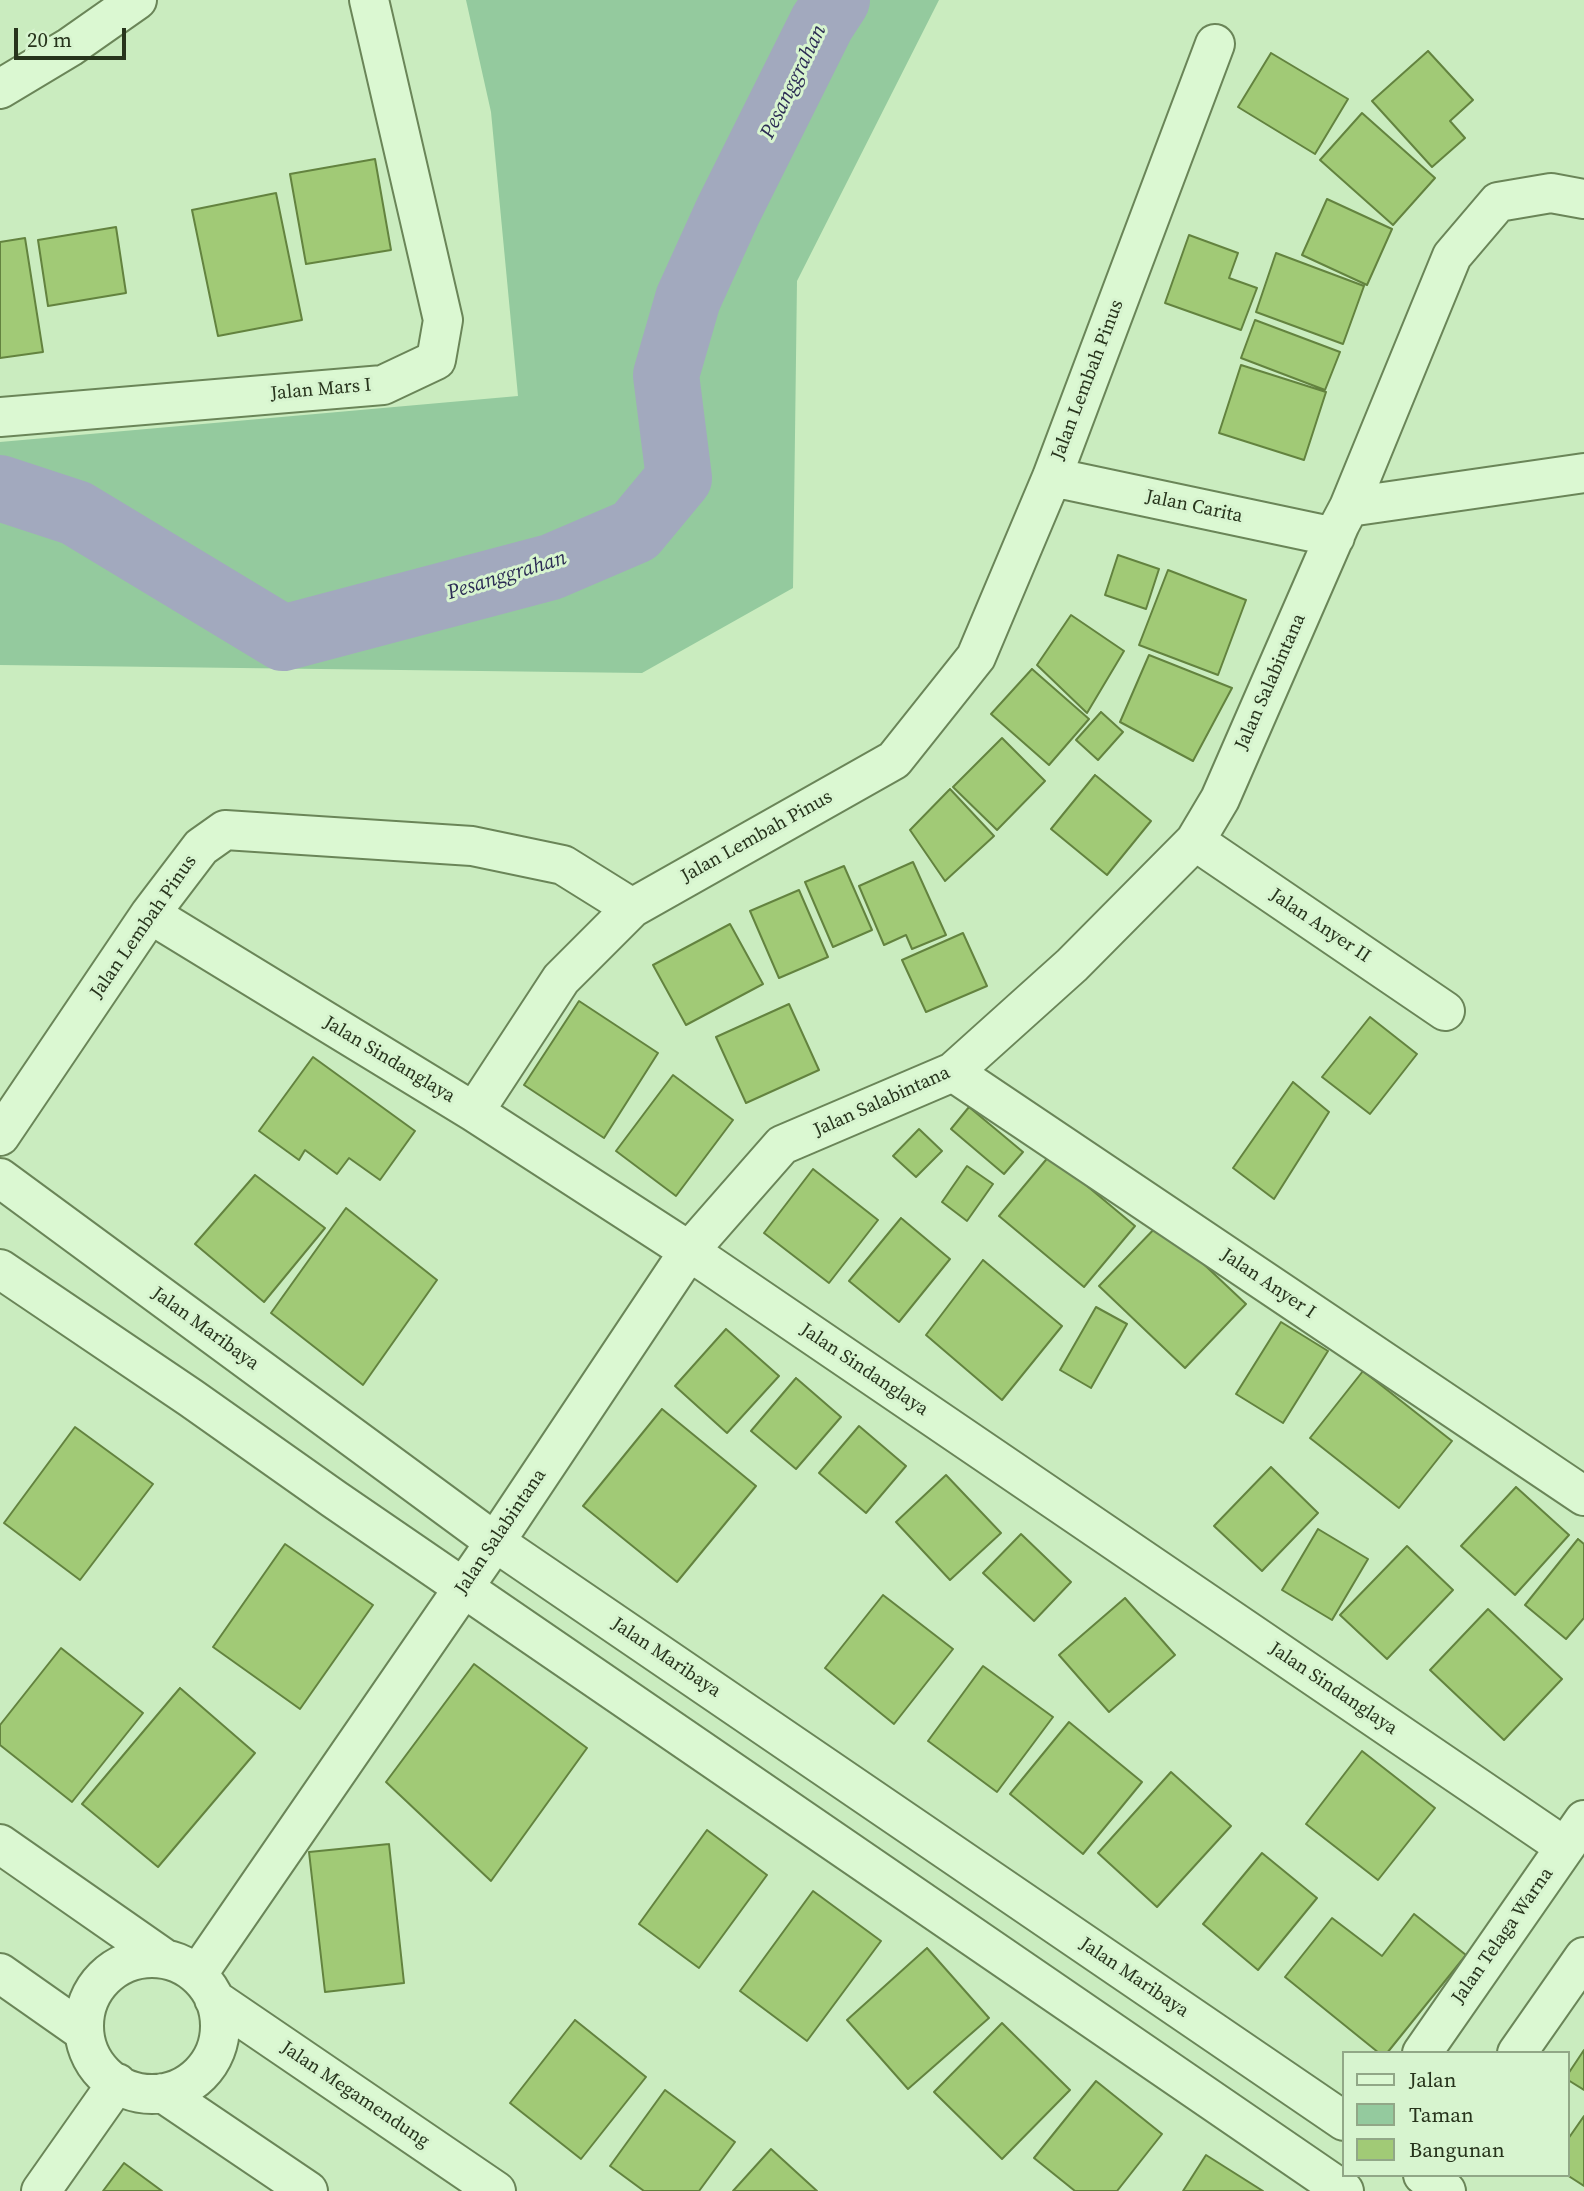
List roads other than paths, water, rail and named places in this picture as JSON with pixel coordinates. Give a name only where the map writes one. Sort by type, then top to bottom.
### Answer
[{"type":"street","points":[[0,89],[71,47],[136,0]]},
{"type":"street","name":"Jalan Mars I","points":[[0,418],[383,385],[436,360],[443,320],[369,0]]},
{"type":"street","name":"Jalan Lembah Pinus","points":[[0,1136],[150,914],[201,847],[225,830],[472,845],[563,865],[632,908],[894,760],[976,657],[1052,477],[1215,44]]},
{"type":"street","name":"Jalan Salabintana","points":[[192,1978],[495,1542],[689,1251],[782,1145],[953,1072],[1072,965],[1195,841],[1220,799],[1342,522],[1452,256],[1498,202],[1551,193],[1584,199]]},
{"type":"street","name":"Jalan Carita","points":[[1052,477],[1342,522],[1584,472]]},
{"type":"street","name":"Jalan Anyer II","points":[[1195,841],[1445,1011]]},
{"type":"street","points":[[474,1112],[561,979],[632,908]]},
{"type":"street","name":"Jalan Sindanglaya","points":[[150,914],[474,1112],[1575,1833]]},
{"type":"street","name":"Jalan Anyer I","points":[[953,1072],[1584,1496]]},
{"type":"street","name":"Jalan Maribaya","points":[[0,1178],[495,1542],[1342,2120]]},
{"type":"street","points":[[0,1269],[1337,2182]]},
{"type":"street","name":"Jalan Telaga Warna","points":[[1423,2051],[1575,1833]]},
{"type":"street","name":"Jalan Megamendung","points":[[0,1844],[496,2191]]},
{"type":"street","points":[[1518,2051],[1584,1957]]},
{"type":"street","points":[[153,1958],[192,1978],[220,2029],[212,2059],[202,2071],[177,2089],[163,2093],[139,2092],[108,2077],[94,2061],[84,2032],[84,2019],[91,1995],[106,1975],[127,1962],[153,1958]]},
{"type":"street","points":[[0,1973],[84,2032]]},
{"type":"street","points":[[41,2191],[117,2083]]},
{"type":"street","points":[[163,2093],[308,2191]]},
{"type":"waterway","name":"Pesanggrahan","points":[[0,488],[76,513],[283,638],[551,567],[635,531],[679,478],[666,375],[688,299],[728,211],[822,23],[837,0]]}]
